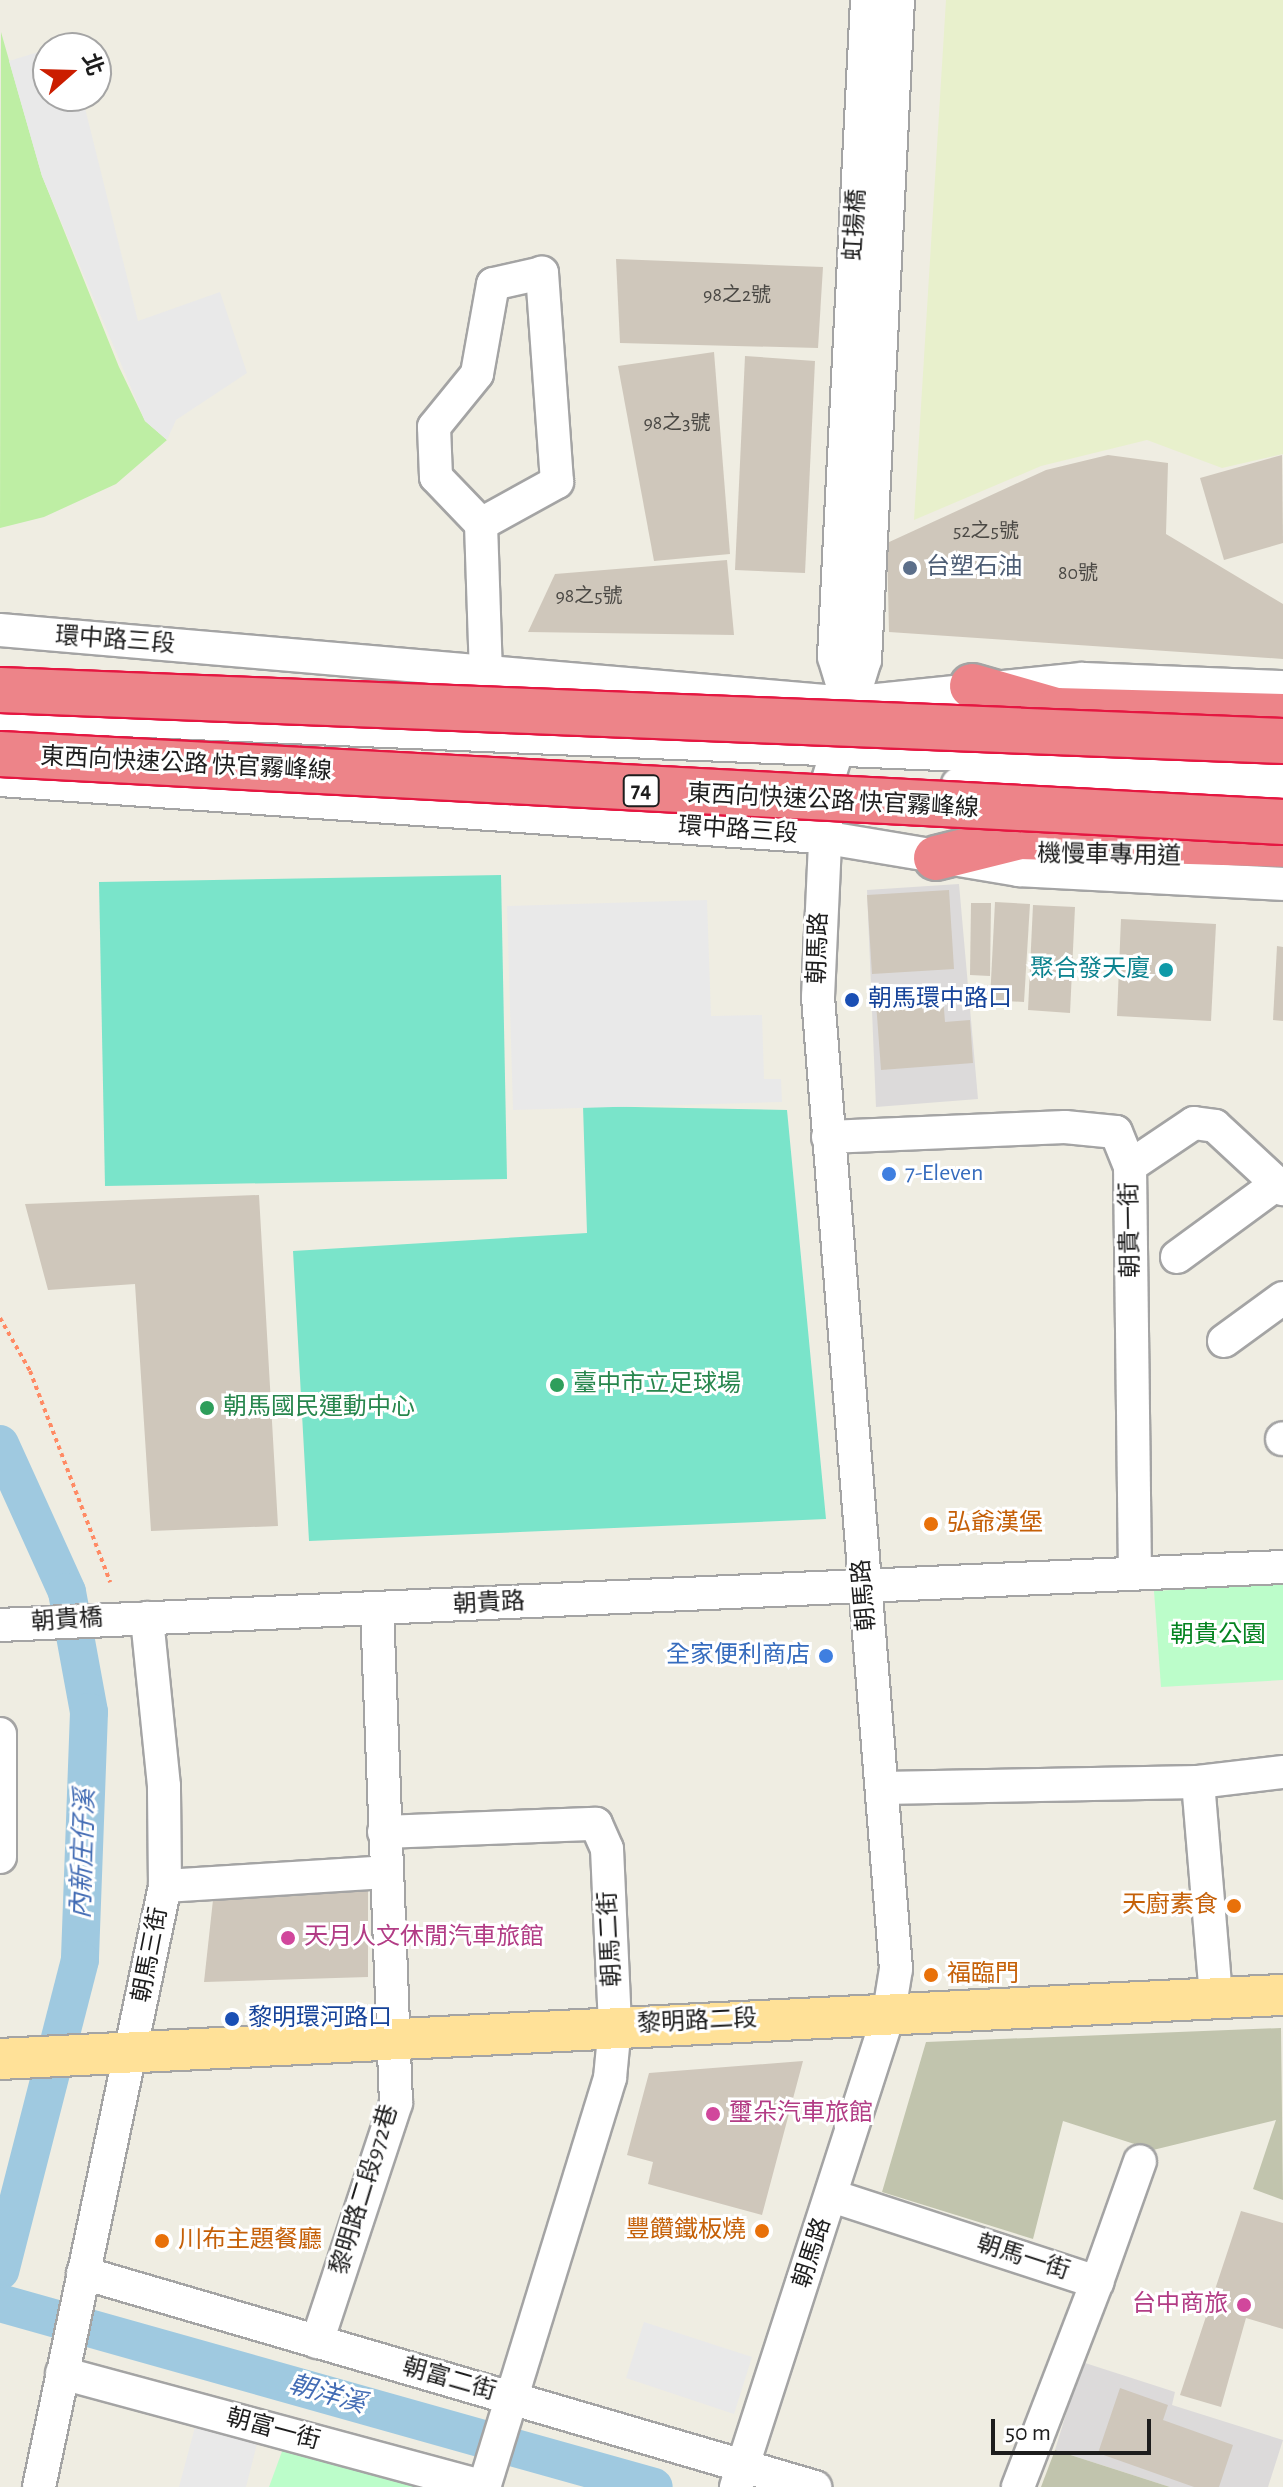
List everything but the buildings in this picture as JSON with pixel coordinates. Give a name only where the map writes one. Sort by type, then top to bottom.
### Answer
[{"type":"highway","points":[[991,684],[1056,710],[1283,716]]},
{"type":"highway","points":[[0,690],[1283,741]]},
{"type":"highway","name":"東西向快速公路 快官霧峰線","points":[[0,754],[1283,822]]},
{"type":"highway","points":[[936,858],[1016,846],[1283,845]]},
{"type":"main road","name":"黎明路二段","points":[[2,2059],[391,2036],[1283,1995]]},
{"type":"street","name":"虹揚橋","points":[[848,703],[834,657],[867,0]]},
{"type":"street","name":"虹揚橋","points":[[880,449],[898,0]]},
{"type":"street","points":[[481,524],[557,482],[542,273],[493,284],[477,374],[434,427],[436,477],[481,524],[486,673]]},
{"type":"street","name":"朝馬路","points":[[740,2476],[889,2012],[896,1969],[818,997],[822,837],[832,767],[848,703],[865,660],[880,449]]},
{"type":"street","name":"環中路三段","points":[[0,630],[848,703],[991,684],[1283,687]]},
{"type":"street","points":[[991,684],[1217,702],[1283,703]]},
{"type":"street","points":[[0,715],[1283,794]]},
{"type":"street","points":[[0,736],[832,767],[1283,768]]},
{"type":"street","name":"環中路三段","points":[[0,780],[822,837],[1019,870],[1283,884]]},
{"type":"street","name":"機慢車專用道","points":[[1016,846],[1283,858]]},
{"type":"street","points":[[1130,1166],[1194,1123],[1215,1126],[1281,1186],[1177,1257]]},
{"type":"street","name":"朝貴一街","points":[[828,1137],[1091,1129],[1116,1132],[1130,1166],[1135,1572]]},
{"type":"street","points":[[1224,1341],[1283,1298]]},
{"type":"street","points":[[863,1582],[1283,1567]]},
{"type":"street","name":"朝貴路","points":[[115,1617],[377,1611],[863,1582]]},
{"type":"street","points":[[377,1611],[391,2036]]},
{"type":"street","name":"朝貴橋","points":[[9,1624],[115,1617]]},
{"type":"street","name":"朝馬三街","points":[[64,2364],[82,2281],[122,2051],[165,1886],[164,1786],[147,1618]]},
{"type":"street","points":[[0,1734],[0,1857]]},
{"type":"street","points":[[882,1788],[1198,1782],[1283,1772]]},
{"type":"street","points":[[1198,1782],[1216,1998]]},
{"type":"street","name":"朝馬二街","points":[[384,1832],[596,1824],[607,1849],[615,2026],[610,2078],[484,2487]]},
{"type":"street","points":[[165,1886],[386,1872]]},
{"type":"street","name":"黎明路二段972巷","points":[[317,2342],[396,2103],[391,2036]]},
{"type":"street","points":[[1097,2282],[1140,2161]]},
{"type":"street","name":"朝馬一街","points":[[832,2196],[1097,2282],[1018,2487]]},
{"type":"street","name":"朝富二街","points":[[82,2281],[317,2342],[511,2398],[740,2476],[815,2487]]},
{"type":"street","points":[[39,2487],[64,2364]]},
{"type":"street","name":"朝富一街","points":[[64,2364],[484,2487]]},
{"type":"path","points":[[0,1318],[30,1371],[110,1582]]},
{"type":"shaded area","points":[[946,0],[1283,0],[1283,454],[1222,468],[1147,440],[1041,466],[914,520]]},
{"type":"shaded area","points":[[32,54],[32,112],[86,112],[138,321],[220,292],[247,373],[176,420],[167,440],[145,421],[42,176],[9,61]]},
{"type":"shaded area","points":[[959,884],[978,1099],[876,1107],[867,890]]},
{"type":"shaded area","points":[[707,900],[711,1016],[762,1015],[764,1079],[781,1079],[782,1102],[513,1110],[507,906]]},
{"type":"shaded area","points":[[1281,2028],[1283,2200],[1253,2189],[1276,2120],[1153,2150],[1063,2121],[1033,2239],[882,2192],[926,2042]]},
{"type":"shaded area","points":[[644,2322],[752,2357],[734,2414],[626,2378]]},
{"type":"shaded area","points":[[1082,2362],[1175,2392],[1172,2405],[1283,2440],[1268,2487],[1170,2487],[1055,2450]]},
{"type":"shaded area","points":[[195,2427],[257,2444],[246,2487],[179,2487]]},
{"type":"shaded area","points":[[1055,2450],[1170,2487],[1041,2487]]},
{"type":"green space","points":[[1,32],[42,176],[119,367],[145,421],[167,440],[116,484],[44,517],[0,528]]},
{"type":"green space","points":[[501,875],[507,1179],[105,1186],[99,882]]},
{"type":"green space","name":"臺中市立足球場","points":[[583,1106],[787,1110],[826,1519],[309,1541],[293,1251],[587,1233]]},
{"type":"green space","name":"朝貴公園","points":[[1283,1584],[1283,1680],[1161,1687],[1154,1591]]},
{"type":"green space","points":[[284,2446],[422,2487],[269,2487]]},
{"type":"waterway","name":"內新庄仔溪","points":[[0,1444],[67,1592],[89,1712],[80,1960],[0,2271]]},
{"type":"waterway","name":"朝洋溪","points":[[0,2303],[654,2487]]},
{"type":"place","name":"台塑石油","points":[[910,568]]},
{"type":"place","name":"聚合發天廈","points":[[1166,970]]},
{"type":"place","name":"朝馬環中路口","points":[[852,1000]]},
{"type":"place","name":"7-Eleven","points":[[889,1174]]},
{"type":"place","name":"臺中市立足球場","points":[[557,1385]]},
{"type":"place","name":"朝馬國民運動中心","points":[[207,1408]]},
{"type":"place","name":"弘爺漢堡","points":[[931,1524]]},
{"type":"place","name":"全家便利商店","points":[[826,1656]]},
{"type":"place","name":"天廚素食","points":[[1234,1906]]},
{"type":"place","name":"天月人文休閒汽車旅館","points":[[288,1938]]},
{"type":"place","name":"福臨門","points":[[931,1975]]},
{"type":"place","name":"黎明環河路口","points":[[232,2019]]},
{"type":"place","name":"璽朵汽車旅館","points":[[713,2114]]},
{"type":"place","name":"豐饡鐵板燒","points":[[762,2231]]},
{"type":"place","name":"川布主題餐廳","points":[[162,2241]]},
{"type":"place","name":"台中商旅","points":[[1244,2305]]}]
